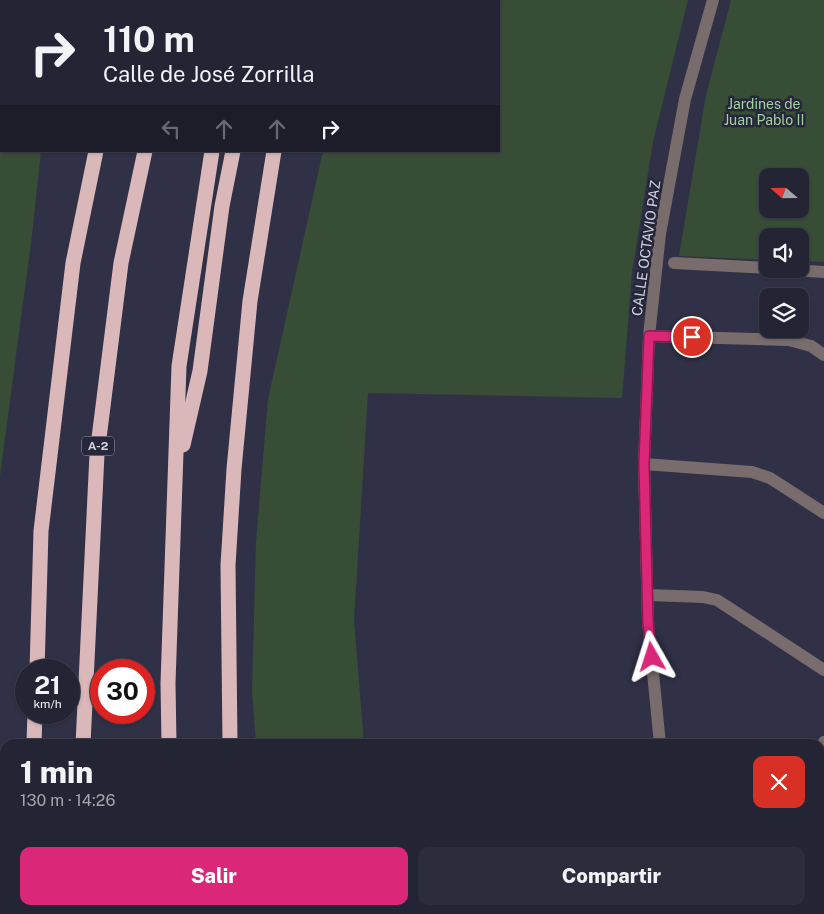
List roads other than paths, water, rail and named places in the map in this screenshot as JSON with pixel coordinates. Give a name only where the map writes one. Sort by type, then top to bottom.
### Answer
[{"type":"highway","points":[[37,659],[42,531],[72,263],[96,152]]},
{"type":"highway","name":"A-2","points":[[83,739],[97,454],[121,263],[145,152]]},
{"type":"highway","points":[[170,739],[168,684],[179,366],[212,152]]},
{"type":"highway","points":[[174,483],[200,371],[222,206],[233,152]]},
{"type":"highway","points":[[230,739],[228,565],[234,469],[250,301],[274,152]]},
{"type":"highway","points":[[34,739],[35,724]]},
{"type":"street","name":"CALLE OCTAVIO PAZ","points":[[660,739],[648,622],[644,464],[649,336],[660,234],[685,99],[713,0]]},
{"type":"street","points":[[674,263],[759,268]]},
{"type":"street","points":[[809,271],[824,272]]},
{"type":"street","points":[[649,336],[789,340],[811,346],[824,355]]},
{"type":"street","points":[[644,464],[752,472],[770,478],[824,513]]},
{"type":"street","points":[[648,595],[703,597],[717,600],[824,670]]},
{"type":"park label","name":"Jardines de Juan Pablo II","points":[[764,112]]}]
